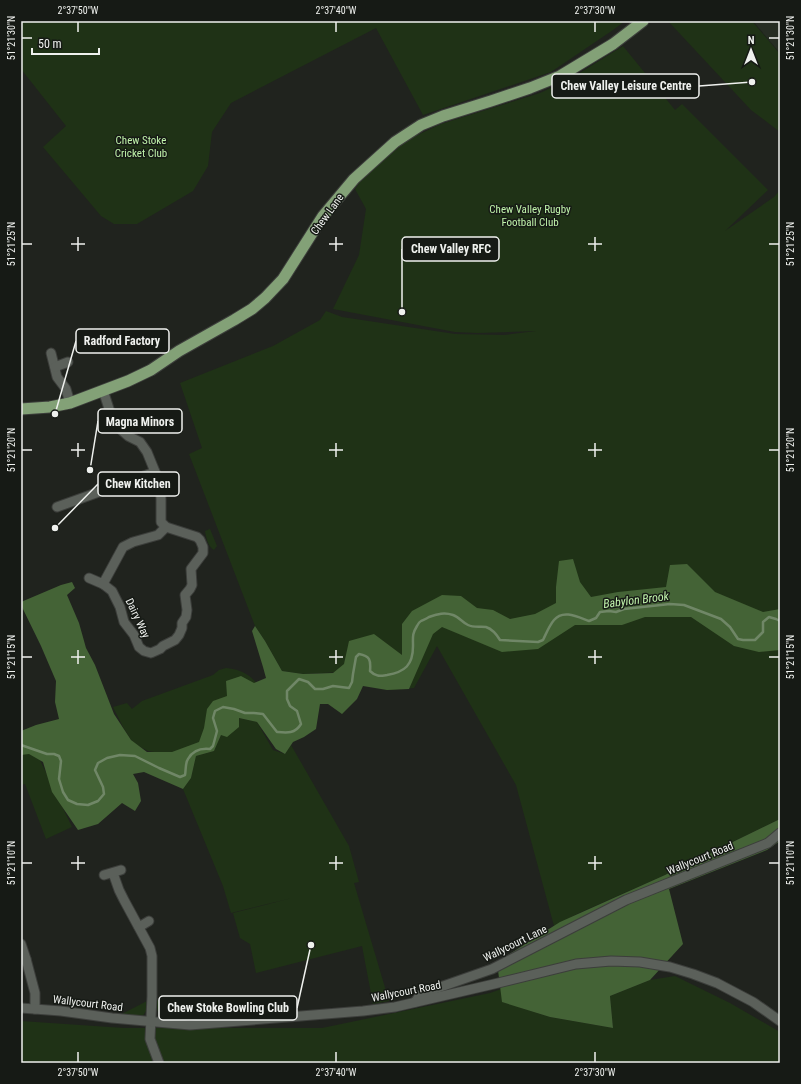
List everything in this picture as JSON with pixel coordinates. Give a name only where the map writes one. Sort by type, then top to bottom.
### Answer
[{"type":"main road","name":"Chew Lane","points":[[21,409],[50,407],[70,403],[128,381],[151,370],[178,351],[240,316],[265,298],[283,280],[324,216],[345,190],[394,142],[443,116],[530,88],[560,76],[613,44],[643,21]]},
{"type":"street","points":[[51,353],[57,377],[66,389],[70,403]]},
{"type":"street","points":[[55,366],[68,362]]},
{"type":"street","points":[[103,390],[111,415],[118,428],[128,436],[140,442],[148,452],[160,484],[161,522],[166,527],[158,535],[133,542],[123,547],[103,584]]},
{"type":"street","points":[[57,507],[155,472]]},
{"type":"street","name":"Dairy Way","points":[[89,578],[103,584],[112,591],[120,607],[124,622],[134,636],[138,647],[144,651],[151,652],[160,649],[175,640],[182,628],[182,622],[186,617],[185,595],[192,584],[191,569],[202,553],[203,547],[197,537],[166,527]]},
{"type":"street","name":"Wallycourt Road","points":[[626,900],[768,843],[780,833]]},
{"type":"street","points":[[113,873],[124,900],[147,941],[152,956],[150,1039],[159,1063]]},
{"type":"street","name":"Wallycourt Lane","points":[[414,1002],[420,995],[429,991],[492,969],[626,900]]},
{"type":"street","points":[[139,927],[149,922]]},
{"type":"street","points":[[21,944],[23,960],[35,993],[35,1009]]},
{"type":"street","name":"Wallycourt Road","points":[[21,1008],[190,1025],[363,1012],[388,1008],[576,964],[610,961],[640,962],[670,967],[717,982],[753,1002],[780,1022]]},
{"type":"shaded area","points":[[753,21],[780,21],[780,53]]},
{"type":"green space","name":"Chew Stoke Cricket Club","points":[[21,21],[625,21],[551,72],[423,115],[376,28],[231,103],[212,132],[208,166],[193,191],[137,224],[114,224],[101,216],[43,147],[66,126],[21,69]]},
{"type":"green space","points":[[668,21],[752,21],[780,54],[780,132],[751,110]]},
{"type":"green space","name":"Chew Valley Rugby Football Club","points":[[623,46],[675,110],[682,104],[768,190],[725,231],[774,197],[780,190],[780,819],[665,875],[579,913],[554,926],[516,785],[437,646],[414,688],[387,690],[342,672],[303,674],[282,671],[255,626],[189,454],[202,448],[180,383],[273,346],[320,320],[326,311],[342,317],[455,334],[505,335],[536,331],[478,333],[455,332],[333,309],[359,255],[366,209],[355,189],[374,161],[407,140],[441,124],[540,93],[570,79]]},
{"type":"green space","points":[[210,529],[217,546],[214,550],[209,544],[205,533],[205,531]]},
{"type":"green space","points":[[573,559],[580,582],[591,597],[618,592],[666,587],[670,565],[687,564],[715,592],[763,612],[780,609],[780,650],[759,652],[734,646],[691,617],[645,617],[622,625],[575,625],[538,649],[502,652],[442,627],[433,634],[409,689],[387,690],[363,686],[357,699],[342,714],[328,704],[320,704],[316,729],[293,742],[285,754],[276,749],[257,722],[239,718],[239,727],[227,737],[221,735],[214,751],[196,756],[191,778],[183,789],[144,772],[133,774],[138,783],[141,801],[135,811],[122,803],[98,824],[78,830],[52,792],[43,762],[29,754],[21,755],[21,731],[36,725],[59,719],[55,702],[56,681],[21,605],[21,602],[61,585],[72,582],[75,588],[67,595],[79,623],[86,648],[95,665],[114,714],[131,740],[147,752],[172,752],[199,742],[204,728],[207,709],[213,701],[227,696],[226,681],[241,676],[254,683],[266,678],[252,631],[255,626],[282,671],[303,674],[333,673],[344,664],[349,641],[374,634],[402,655],[402,624],[412,611],[442,595],[461,596],[477,608],[493,610],[510,619],[535,614],[556,603],[559,561]]},
{"type":"green space","points":[[226,668],[236,670],[250,676],[259,687],[272,709],[242,708],[206,740],[172,755],[148,751],[133,743],[113,707],[127,703],[132,709],[142,701],[213,675],[219,670]]},
{"type":"green space","points":[[239,718],[257,722],[273,750],[285,754],[291,745],[349,846],[359,882],[354,883],[389,1001],[373,1004],[362,946],[256,973],[250,944],[240,938],[233,913],[292,898],[231,913],[223,886],[183,789],[191,778],[196,756],[214,751],[221,735]]},
{"type":"green space","points":[[21,751],[37,754],[72,827],[46,839],[25,784],[21,785]]},
{"type":"green space","points":[[780,819],[780,841],[767,850],[669,889],[683,944],[650,980],[610,996],[613,1028],[550,1017],[502,1002],[497,962],[560,922],[665,875]]},
{"type":"green space","points":[[675,976],[730,1003],[780,1032],[780,1063],[21,1063],[21,1021],[124,1028],[322,1028],[490,993],[501,989],[503,1002],[550,1017],[613,1028],[610,996],[650,980]]},
{"type":"green space","points":[[157,1000],[189,1018],[171,1019],[162,1017],[157,1008]]},
{"type":"green space","points":[[147,1001],[146,1011],[142,1017],[120,1015]]},
{"type":"waterway","name":"Babylon Brook","points":[[21,745],[47,754],[59,756],[61,761],[59,779],[63,792],[68,800],[77,804],[88,805],[98,801],[104,794],[103,787],[95,770],[98,763],[107,758],[120,755],[135,756],[180,777],[185,775],[187,761],[190,756],[200,749],[210,749],[213,746],[217,731],[213,718],[215,711],[223,707],[245,713],[263,714],[277,732],[287,733],[296,730],[301,724],[297,711],[290,706],[287,699],[287,691],[299,679],[308,682],[315,689],[323,689],[333,686],[349,688],[352,682],[356,657],[359,654],[368,657],[370,671],[378,676],[399,672],[410,663],[413,653],[414,633],[418,624],[421,621],[435,615],[450,614],[470,626],[486,627],[494,632],[500,640],[538,642],[543,640],[554,620],[562,615],[571,615],[589,621],[596,618],[600,612],[616,612],[624,609],[670,604],[684,605],[721,619],[730,627],[738,639],[743,640],[755,640],[763,632],[763,622],[769,617],[780,621]]},
{"type":"place","name":"Chew Valley Leisure Centre","points":[[752,82]]},
{"type":"place","name":"Chew Valley RFC","points":[[402,312]]},
{"type":"place","name":"Radford Factory","points":[[55,414]]},
{"type":"place","name":"Magna Minors","points":[[90,470]]},
{"type":"place","name":"Chew Kitchen","points":[[55,528]]},
{"type":"place","name":"Chew Stoke Bowling Club","points":[[311,945]]}]
